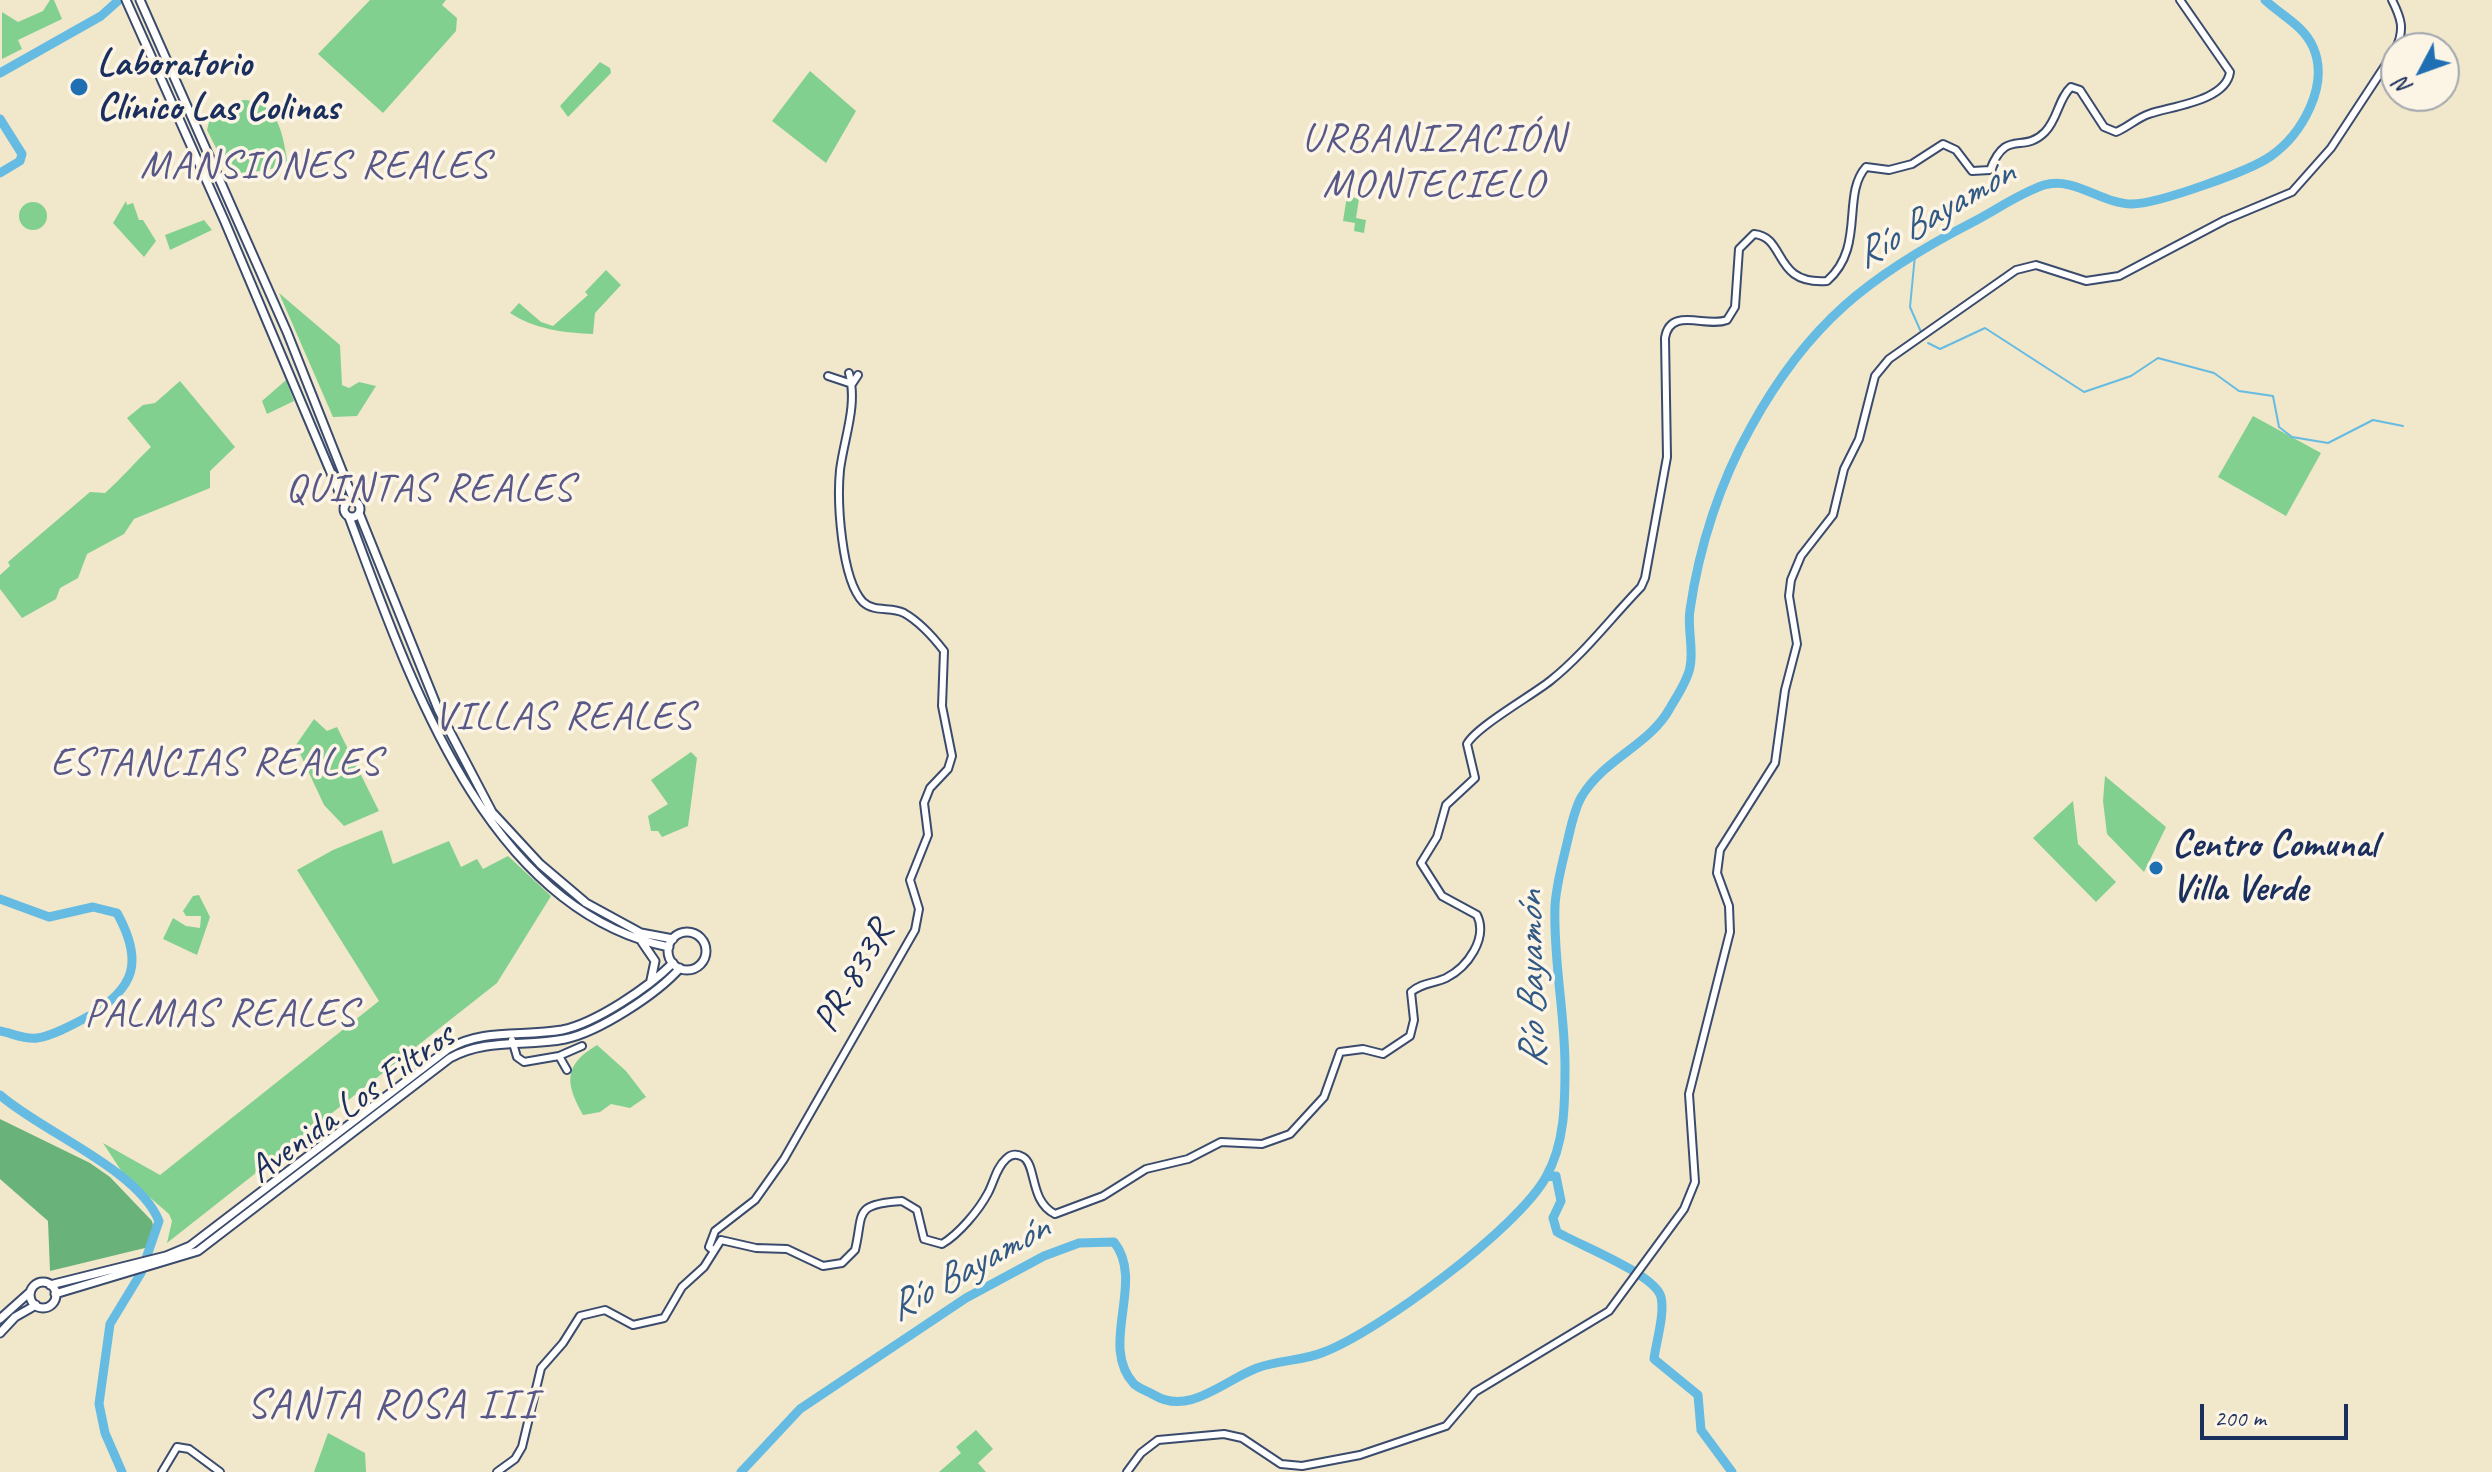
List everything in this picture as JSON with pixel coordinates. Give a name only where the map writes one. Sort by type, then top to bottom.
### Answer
[{"type":"main road","points":[[126,0],[345,506],[424,701],[485,816],[517,855],[584,912],[637,939],[669,947]]},
{"type":"main road","points":[[140,0],[287,332],[354,501],[360,506],[359,513],[438,709],[492,812],[540,864],[586,903],[641,933],[673,939],[689,932],[702,939],[704,960],[699,966],[680,968],[673,963],[669,947],[673,939]]},
{"type":"main road","points":[[345,506],[354,501]]},
{"type":"main road","points":[[349,517],[359,513]]},
{"type":"main road","points":[[637,939],[655,961],[655,973],[649,983]]},
{"type":"main road","name":"Avenida Los Filtros","points":[[50,1285],[103,1275],[205,1246],[450,1058],[470,1048],[582,1023],[649,983],[673,963]]},
{"type":"main road","name":"Avenida Los Filtros","points":[[512,1039],[566,1039],[584,1032],[656,990],[680,968]]},
{"type":"main road","name":"Avenida Los Filtros","points":[[55,1294],[103,1275]]},
{"type":"main road","points":[[0,1319],[39,1283],[50,1285],[55,1294],[52,1305],[36,1305],[15,1317],[0,1333]]},
{"type":"main road","points":[[32,1290],[31,1300],[36,1305]]},
{"type":"street","points":[[713,1250],[725,1239],[756,1248],[787,1249],[823,1266],[837,1265],[855,1250],[858,1217],[864,1211],[897,1201],[906,1202],[917,1210],[924,1239],[942,1244],[974,1213],[987,1195],[999,1166],[1009,1156],[1017,1155],[1025,1157],[1030,1165],[1033,1186],[1045,1209],[1055,1214],[1066,1211],[1103,1196],[1146,1169],[1188,1159],[1221,1142],[1262,1144],[1290,1134],[1324,1097],[1340,1052],[1363,1049],[1383,1054],[1396,1048],[1410,1036],[1413,1027],[1411,992],[1424,982],[1453,973],[1477,947],[1481,934],[1477,915],[1442,896],[1421,863],[1437,837],[1446,805],[1475,778],[1467,744],[1473,733],[1493,723],[1552,680],[1641,587],[1645,578],[1667,457],[1665,338],[1668,326],[1676,320],[1727,320],[1735,307],[1739,249],[1754,234],[1766,238],[1794,275],[1804,281],[1827,281],[1846,258],[1859,179],[1866,167],[1902,167],[1943,144],[1956,150],[1972,171],[1990,170],[1999,149],[2037,139],[2045,133],[2071,87],[2080,90],[2104,127],[2116,132],[2147,114],[2206,96],[2224,84],[2230,72],[2180,0]]},
{"type":"street","points":[[2392,0],[2401,18],[2403,32]]},
{"type":"street","points":[[1127,1472],[1141,1453],[1158,1440],[1224,1434],[1242,1438],[1281,1464],[1302,1466],[1360,1455],[1438,1429],[1451,1422],[1475,1392],[1609,1311],[1632,1285],[1684,1209],[1695,1182],[1689,1094],[1730,932],[1729,906],[1717,873],[1720,850],[1775,763],[1785,690],[1797,644],[1791,580],[1801,556],[1833,515],[1844,469],[1859,439],[1875,376],[1889,359],[2016,270],[2036,265],[2086,281],[2119,276],[2225,220],[2292,192],[2331,148],[2380,73]]},
{"type":"street","name":"PR-833R","points":[[497,1472],[515,1459],[522,1447],[541,1368],[563,1343],[580,1316],[605,1310],[633,1325],[664,1318],[682,1287],[704,1267],[713,1250],[709,1247],[715,1231],[755,1200],[784,1159],[852,1035],[901,960],[918,918],[910,880],[928,835],[924,803],[930,788],[948,769],[952,756],[942,706],[944,651],[906,614],[874,609],[863,601],[851,583],[841,513],[840,472],[852,384],[849,373]]},
{"type":"street","name":"PR-833R","points":[[852,384],[858,375]]},
{"type":"street","points":[[828,376],[852,384]]},
{"type":"street","points":[[512,1039],[521,1062],[559,1056],[582,1046]]},
{"type":"street","points":[[559,1056],[567,1070]]},
{"type":"street","points":[[162,1472],[177,1447],[189,1449],[220,1472]]},
{"type":"green space","points":[[50,0],[54,0],[62,19],[18,40],[22,49],[2,59],[2,12],[18,22],[43,11]]},
{"type":"green space","points":[[370,0],[446,0],[442,5],[457,18],[456,31],[383,113],[318,54]]},
{"type":"green space","points":[[600,62],[610,68],[611,73],[568,117],[560,106]]},
{"type":"green space","points":[[810,71],[856,111],[826,163],[772,121]]},
{"type":"green space","points":[[246,100],[267,108],[273,115],[282,134],[288,166],[230,176],[207,130],[211,114],[234,101]]},
{"type":"green space","points":[[1347,196],[1359,199],[1356,218],[1366,220],[1364,233],[1354,231],[1355,223],[1343,221]]},
{"type":"green space","points":[[126,201],[127,205],[133,203],[139,220],[143,220],[156,241],[144,257],[113,223]]},
{"type":"green space","points":[[33,202],[43,206],[47,216],[43,226],[33,230],[23,226],[19,216],[23,206]]},
{"type":"green space","points":[[204,220],[212,230],[170,250],[165,235]]},
{"type":"green space","points":[[606,270],[621,285],[595,313],[593,334],[550,329],[510,313],[519,303],[541,322],[553,326],[588,295],[585,292]]},
{"type":"green space","points":[[279,293],[340,345],[342,385],[349,388],[359,382],[376,386],[357,416],[333,417]]},
{"type":"green space","points":[[286,380],[294,401],[267,414],[262,401]]},
{"type":"green space","points":[[180,381],[235,447],[210,471],[210,488],[134,519],[124,534],[87,554],[78,578],[60,588],[56,599],[22,618],[0,589],[0,575],[10,566],[8,562],[90,492],[105,493],[151,447],[127,418],[143,405],[155,403]]},
{"type":"green space","points":[[2253,416],[2321,453],[2286,516],[2218,477]]},
{"type":"green space","points":[[314,719],[327,731],[337,727],[379,811],[344,826],[324,805],[296,745]]},
{"type":"green space","points":[[691,752],[697,758],[688,826],[662,837],[658,831],[651,831],[648,816],[668,804],[651,780]]},
{"type":"green space","points":[[2105,776],[2166,827],[2144,872],[2107,834],[2103,801]]},
{"type":"green space","points":[[2073,801],[2078,844],[2116,882],[2096,902],[2033,838]]},
{"type":"green space","points":[[382,830],[393,864],[449,841],[461,867],[477,859],[483,869],[508,856],[551,896],[497,983],[167,1243],[172,1221],[169,1214],[124,1175],[103,1143],[160,1175],[379,1001],[297,870],[333,850]]},
{"type":"green space","points":[[199,895],[210,917],[197,955],[163,939],[173,918],[186,926],[200,928],[201,916],[186,916],[183,911],[193,896]]},
{"type":"green space","points":[[597,1045],[626,1071],[646,1097],[630,1108],[611,1104],[600,1112],[583,1115],[573,1094],[570,1076],[578,1060]]},
{"type":"green space","points":[[0,1119],[90,1163],[110,1177],[152,1221],[155,1234],[149,1247],[50,1271],[48,1221],[0,1179]]},
{"type":"green space","points":[[976,1430],[993,1449],[978,1463],[986,1472],[939,1472],[961,1453],[956,1447]]},
{"type":"green space","points":[[328,1433],[365,1453],[366,1472],[314,1472]]},
{"type":"waterway","points":[[0,73],[101,16],[119,0]]},
{"type":"waterway","name":"Río Bayamón","points":[[741,1472],[800,1409],[966,1298],[1044,1256],[1079,1243],[1114,1242],[1123,1258],[1126,1276],[1120,1332],[1124,1368],[1139,1387],[1167,1400],[1180,1401],[1206,1394],[1257,1368],[1316,1355],[1348,1341],[1445,1276],[1507,1223],[1546,1177],[1560,1137],[1565,1066],[1555,906],[1575,811],[1591,783],[1661,721],[1685,683],[1691,660],[1690,610],[1705,539],[1720,492],[1740,448],[1773,391],[1819,330],[1845,305],[1903,262],[2026,192],[2044,185],[2066,184],[2121,203],[2144,203],[2224,178],[2271,156],[2302,122],[2310,108],[2318,77],[2317,62],[2309,39],[2265,0]]},
{"type":"waterway","points":[[0,119],[22,154],[20,161],[0,173]]},
{"type":"waterway","points":[[1915,255],[1910,307],[1921,332]]},
{"type":"waterway","points":[[1928,343],[1940,349],[1985,328],[2084,392],[2131,376],[2158,358],[2214,373],[2239,391],[2273,396],[2279,427],[2292,437],[2328,443],[2373,420],[2403,426]]},
{"type":"waterway","points":[[0,899],[49,917],[93,907],[117,913],[125,930],[132,960],[125,984],[117,995],[89,1016],[43,1037],[23,1037],[0,1031]]},
{"type":"waterway","points":[[0,1095],[111,1168],[148,1202],[159,1221],[141,1273],[110,1324],[99,1404],[105,1433],[122,1472]]},
{"type":"waterway","points":[[1546,1177],[1556,1176],[1561,1201],[1553,1218],[1557,1232],[1631,1270],[1656,1288],[1661,1297],[1662,1311],[1654,1359],[1698,1395],[1701,1430],[1732,1472]]},
{"type":"place","name":"Laboratorio Clínico Las Colinas","points":[[79,87]]},
{"type":"place","name":"Centro Comunal Villa Verde","points":[[2156,868]]},
{"type":"district","name":"URBANIZACIÓN MONTECIELO","points":[[1434,163]]},
{"type":"district","name":"MANSIONES REALES","points":[[315,167]]},
{"type":"district","name":"QUINTAS REALES","points":[[430,490]]},
{"type":"district","name":"VILLAS REALES","points":[[564,718]]},
{"type":"district","name":"ESTANCIAS REALES","points":[[216,764]]},
{"type":"district","name":"PALMAS REALES","points":[[221,1015]]},
{"type":"district","name":"SANTA ROSA III","points":[[392,1406]]}]
